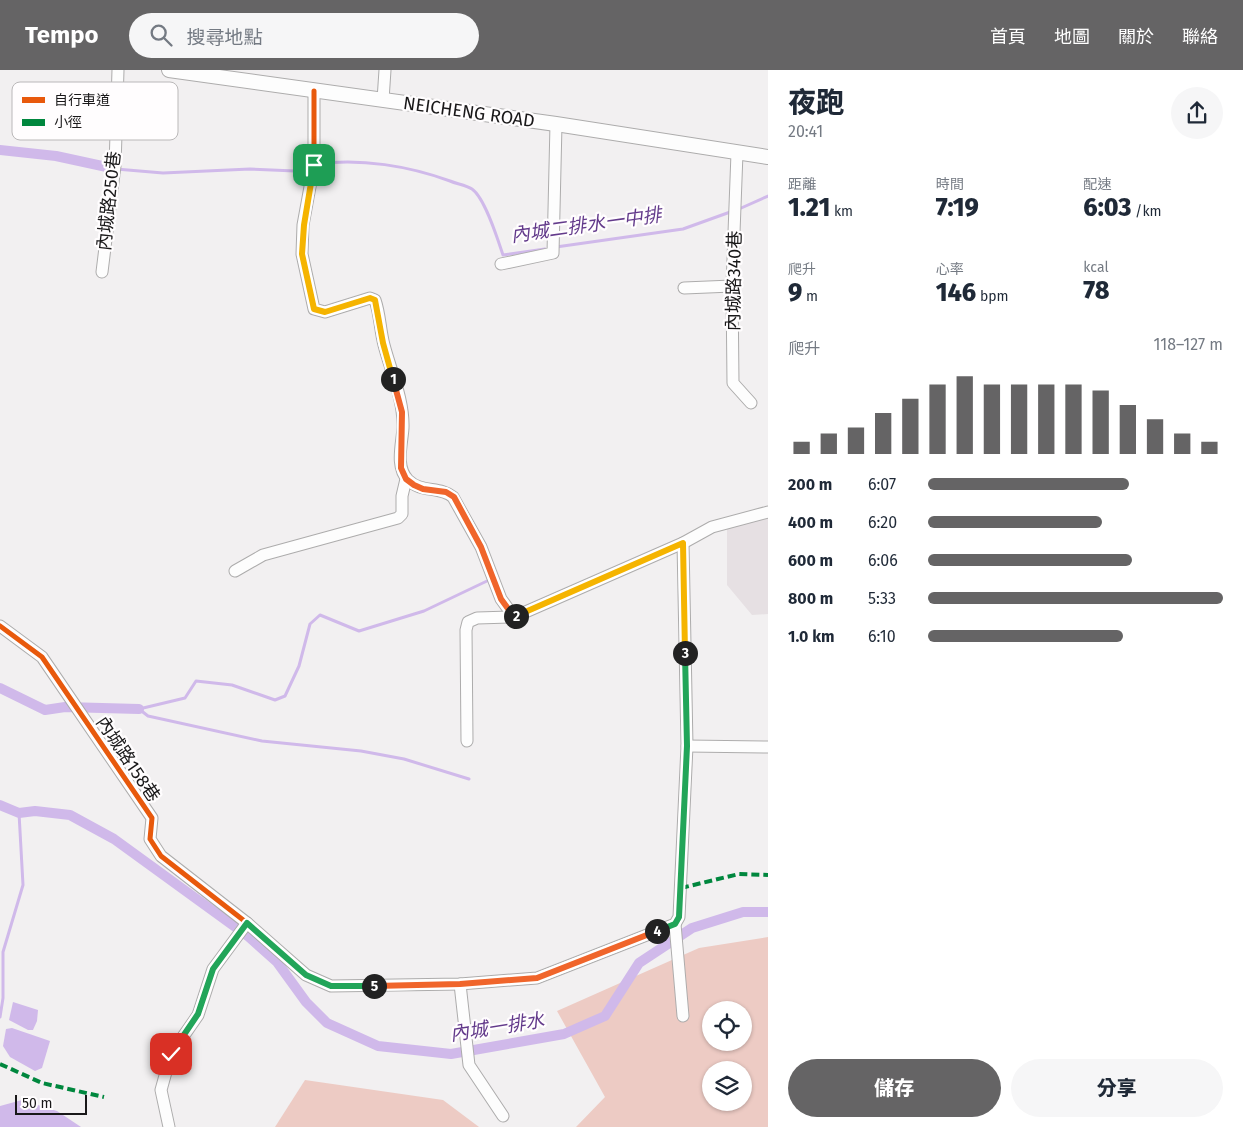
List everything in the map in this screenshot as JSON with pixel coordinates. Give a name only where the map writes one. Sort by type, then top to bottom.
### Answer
[{"type":"street","name":"NEICHENG ROAD","points":[[168,70],[556,124],[768,157]]},
{"type":"street","points":[[383,100],[384,70]]},
{"type":"street","points":[[314,91],[314,165],[304,225],[302,254],[314,309],[325,312],[370,298],[375,300],[383,343],[402,412],[401,468],[406,479],[414,485],[423,489],[446,492],[454,497],[481,547],[501,599],[514,617]]},
{"type":"street","points":[[501,264],[553,253],[556,124]]},
{"type":"street","name":"內城路250巷","points":[[102,272],[115,166],[116,140]]},
{"type":"street","name":"內城路340巷","points":[[737,153],[732,286],[733,383],[751,403]]},
{"type":"street","points":[[684,288],[732,286]]},
{"type":"street","points":[[234,571],[263,555],[398,518],[402,514],[402,496],[406,479]]},
{"type":"street","points":[[467,741],[466,630],[468,622],[478,618],[514,617],[683,543],[712,527],[768,512]]},
{"type":"street","points":[[683,543],[687,746],[682,881],[679,917],[675,928],[683,1016]]},
{"type":"street","name":"內城路158巷","points":[[0,626],[42,657],[152,818],[150,839],[161,856],[306,975],[331,986],[460,984],[537,978],[675,928]]},
{"type":"street","points":[[687,746],[768,747]]},
{"type":"street","points":[[169,1127],[161,1090],[171,1054],[198,1014],[213,969],[246,926]]},
{"type":"street","points":[[460,984],[469,1065],[503,1116]]},
{"type":"shaded area","points":[[768,517],[768,614],[752,615],[727,585],[727,526]]},
{"type":"shaded area","points":[[768,937],[768,1127],[576,1127],[605,1097],[557,1011],[699,948]]},
{"type":"shaded area","points":[[13,1002],[38,1010],[37,1021],[33,1030],[28,1030],[9,1020]]},
{"type":"shaded area","points":[[12,1028],[50,1041],[42,1068],[35,1071],[10,1057],[3,1046],[6,1029]]},
{"type":"shaded area","points":[[305,1080],[443,1100],[479,1127],[275,1127]]},
{"type":"shaded area","points":[[22,1100],[57,1111],[81,1127],[0,1127],[0,1106]]},
{"type":"waterway","name":"內城二排水一中排","points":[[0,150],[56,156],[116,169]]},
{"type":"waterway","name":"內城二排水一中排","points":[[317,164],[351,162],[402,167],[467,186],[482,201],[503,255],[545,249]]},
{"type":"waterway","name":"內城二排水一中排","points":[[116,169],[163,173],[250,169],[295,171],[311,165]]},
{"type":"waterway","name":"內城二排水一中排","points":[[739,209],[768,196]]},
{"type":"waterway","name":"內城二排水一中排","points":[[556,247],[683,229],[733,211]]},
{"type":"waterway","points":[[139,709],[185,698],[196,681],[232,685],[275,700],[285,696],[299,666],[310,624],[320,615],[359,631],[424,611],[487,581]]},
{"type":"waterway","points":[[0,688],[45,710],[65,707],[139,709]]},
{"type":"waterway","points":[[139,709],[148,716],[262,741],[361,751],[404,759],[469,779]]},
{"type":"waterway","name":"內城一排水","points":[[0,805],[19,813],[35,811],[70,815],[114,839],[249,937],[277,962],[306,1002],[327,1023],[378,1046],[451,1054],[564,1034],[605,1016],[639,963],[692,928],[743,912],[768,912]]},
{"type":"waterway","points":[[0,1017],[3,998],[3,952],[23,885],[19,813]]},
{"type":"marked path","points":[[681,888],[739,874],[768,875]]},
{"type":"marked path","points":[[0,1064],[42,1083],[104,1097]]},
{"type":"cycle path","points":[[314,91],[314,165],[303,225],[302,254],[314,309],[325,312],[370,298],[375,300],[384,345],[403,418],[400,462],[404,475],[419,487],[442,492],[453,497],[481,547],[501,599],[514,617]]},
{"type":"cycle path","points":[[0,626],[42,657],[152,818],[150,839],[161,856],[247,923],[306,975],[331,986],[460,984],[537,978],[675,924],[679,917],[687,746],[683,543]]},
{"type":"route","points":[[171,1054],[198,1014],[213,969],[247,923],[306,975],[331,986],[394,986],[460,984],[537,978],[675,924],[679,917],[687,746],[683,543],[514,617],[501,599],[481,547],[454,497],[446,492],[423,489],[414,485],[406,479],[401,468],[402,412],[383,343],[375,300],[370,298],[325,312],[314,309],[302,254],[304,225],[314,165]]}]
